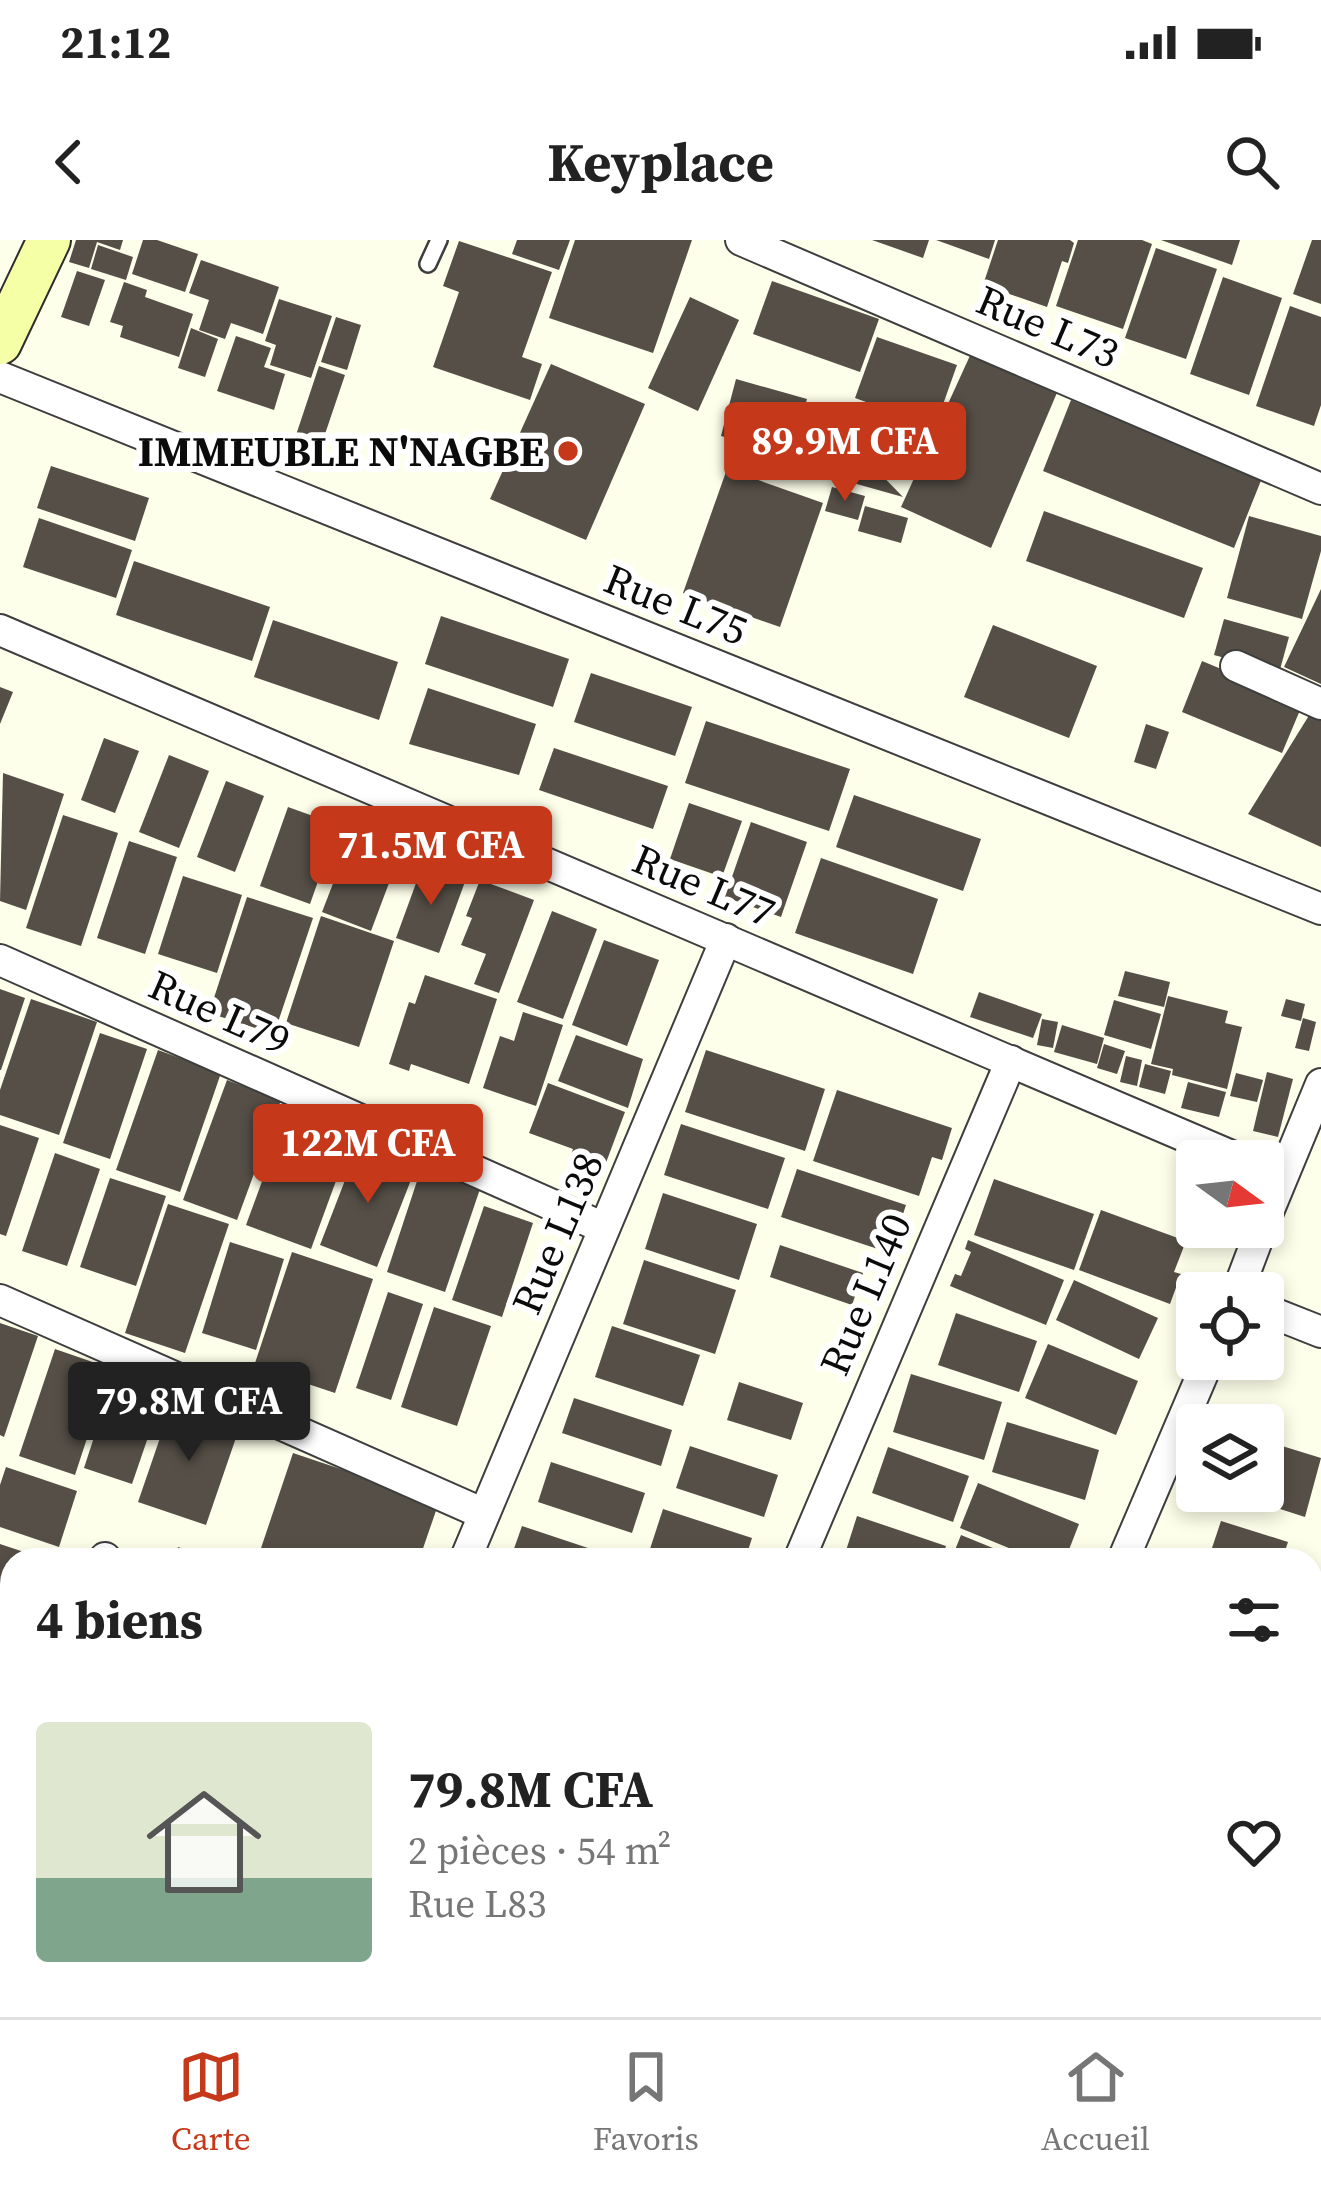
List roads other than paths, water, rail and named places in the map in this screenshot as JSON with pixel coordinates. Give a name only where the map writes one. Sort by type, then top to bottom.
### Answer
[{"type":"street","points":[[0,344],[49,240]]},
{"type":"street","name":"Rue L73","points":[[741,240],[1321,489]]},
{"type":"street","name":"Rue L75","points":[[0,377],[1321,909]]},
{"type":"street","name":"Rue L77","points":[[0,630],[1194,1140]]},
{"type":"street","points":[[1236,666],[1321,704]]},
{"type":"street","name":"Rue L138","points":[[470,1548],[726,940]]},
{"type":"street","name":"Rue L79","points":[[0,961],[604,1228]]},
{"type":"street","name":"Rue L140","points":[[804,1548],[1011,1061]]},
{"type":"street","points":[[1284,1151],[1321,1084]]},
{"type":"street","points":[[0,1300],[484,1514]]},
{"type":"street","points":[[1284,1317],[1321,1332]]},
{"type":"street","points":[[1128,1548],[1200,1380]]},
{"type":"lane","points":[[428,264],[439,240]]},
{"type":"place","name":"IMMEUBLE N'NAGBE","points":[[568,451]]}]
